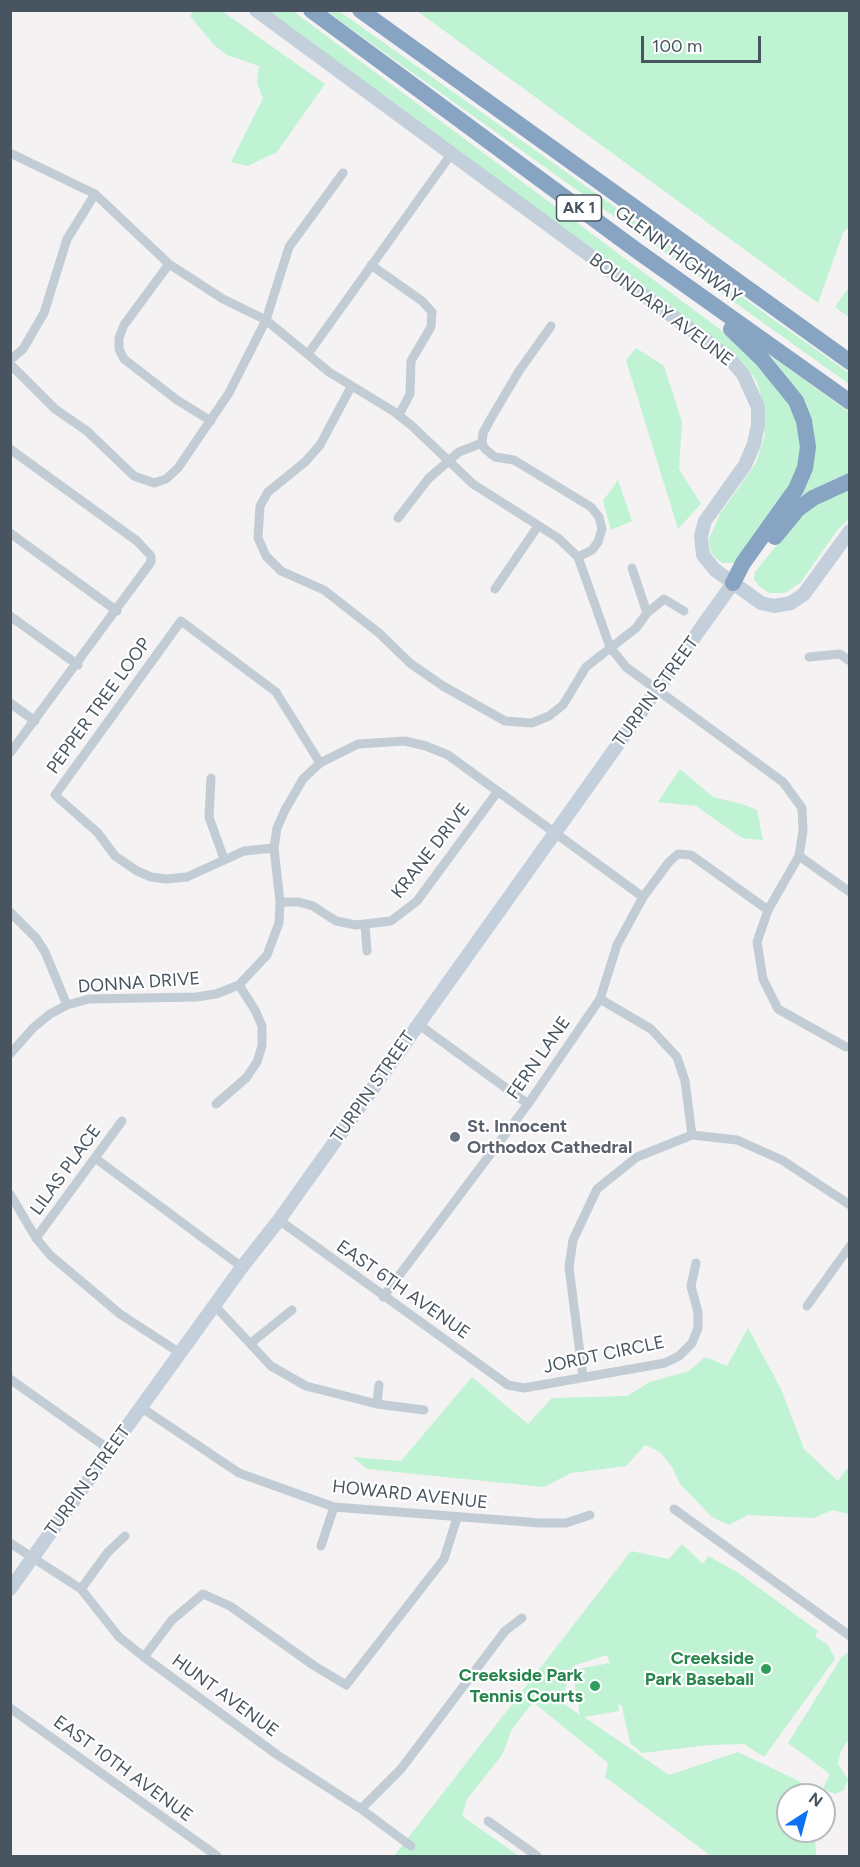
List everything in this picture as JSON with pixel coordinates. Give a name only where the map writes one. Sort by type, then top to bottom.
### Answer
[{"type":"highway","name":"GLENN HIGHWAY","points":[[311,10],[636,250],[849,402]]},
{"type":"highway","name":"GLENN HIGHWAY","points":[[360,10],[849,362]]},
{"type":"highway","points":[[636,250],[749,345],[796,401],[804,421],[807,457],[800,480],[733,583]]},
{"type":"highway","points":[[733,583],[751,570],[798,509],[826,490],[849,481]]},
{"type":"street","name":"BOUNDARY AVEUNE","points":[[256,10],[728,357],[743,374],[758,407],[754,444],[745,465],[705,521],[701,536],[703,555],[733,583],[761,603],[774,606],[791,603],[804,594],[849,531]]},
{"type":"street","points":[[10,153],[95,194],[169,264],[224,299],[266,320],[351,387],[399,415],[489,497],[558,538],[578,557],[610,646],[626,667],[783,782],[802,808],[803,831],[799,856],[768,909],[757,942],[763,979],[778,1009],[846,1047]]},
{"type":"street","points":[[308,354],[452,153]]},
{"type":"street","points":[[95,194],[67,239],[44,313],[23,348],[10,362],[56,409],[87,431],[134,476],[154,483],[166,479],[178,468],[229,393],[266,320],[289,247],[343,173]]},
{"type":"street","points":[[169,264],[124,325],[119,338],[119,349],[123,359],[177,400],[211,421]]},
{"type":"street","points":[[371,265],[422,301],[432,312],[431,327],[411,361],[410,394],[399,415]]},
{"type":"street","points":[[551,326],[519,371],[483,433],[482,442],[485,449],[495,457],[514,460],[591,507],[599,518],[602,530],[592,550],[578,557]]},
{"type":"street","points":[[351,387],[320,446],[305,462],[268,492],[260,506],[258,538],[266,556],[281,571],[324,590],[379,633],[411,664],[442,686],[505,721],[532,723],[549,716],[563,705],[586,667],[636,628],[647,613],[664,599],[684,611]]},
{"type":"street","points":[[398,518],[412,497],[459,452],[482,442]]},
{"type":"street","points":[[10,449],[119,527],[148,552],[151,562],[78,665],[10,753]]},
{"type":"street","points":[[495,589],[538,526]]},
{"type":"street","points":[[10,533],[117,611]]},
{"type":"street","points":[[632,568],[647,613]]},
{"type":"street","name":"TURPIN STREET","points":[[10,1589],[242,1266],[279,1220],[733,583]]},
{"type":"street","points":[[10,616],[78,665]]},
{"type":"street","name":"PEPPER TREE LOOP","points":[[274,848],[244,851],[187,877],[166,879],[151,877],[137,871],[115,856],[98,833],[55,795],[181,621],[276,692],[320,763]]},
{"type":"street","points":[[809,657],[840,654],[849,661]]},
{"type":"street","points":[[10,703],[35,721]]},
{"type":"street","name":"DONNA DRIVE","points":[[10,1054],[33,1028],[50,1014],[67,1005],[89,999],[196,997],[216,994],[238,985],[267,955],[279,923],[280,902],[274,848],[278,828],[293,795],[320,763],[358,744],[405,741],[448,755],[643,897]]},
{"type":"street","points":[[212,778],[209,817],[224,859]]},
{"type":"street","name":"KRANE DRIVE","points":[[280,902],[299,902],[313,906],[336,921],[365,925],[391,921],[417,901],[498,791]]},
{"type":"street","name":"FERN LANE","points":[[383,1298],[528,1104],[600,999],[617,945],[643,897],[669,862],[678,854],[691,855],[768,909]]},
{"type":"street","points":[[799,856],[849,892]]},
{"type":"street","points":[[10,912],[30,931],[45,952],[67,1005]]},
{"type":"street","points":[[365,925],[367,951]]},
{"type":"street","points":[[216,1104],[246,1078],[257,1062],[262,1046],[262,1026],[255,1010],[238,985]]},
{"type":"street","points":[[600,999],[651,1029],[677,1057],[685,1081],[692,1135]]},
{"type":"street","points":[[418,1024],[528,1104]]},
{"type":"street","name":"LILAS PLACE","points":[[36,1238],[122,1121]]},
{"type":"street","points":[[583,1377],[569,1267],[573,1240],[597,1189],[637,1157],[692,1135],[737,1140],[782,1160],[849,1205]]},
{"type":"street","points":[[95,1158],[242,1266]]},
{"type":"street","points":[[10,1194],[36,1238],[75,1279],[120,1314],[180,1353]]},
{"type":"street","name":"EAST 6TH AVENUE","points":[[279,1220],[383,1298],[508,1385]]},
{"type":"street","points":[[807,1306],[849,1246]]},
{"type":"street","name":"JORDT CIRCLE","points":[[508,1385],[524,1388],[665,1363],[679,1356],[692,1342],[698,1328],[699,1312],[691,1286],[696,1263]]},
{"type":"street","points":[[215,1306],[271,1366],[306,1386],[377,1404],[424,1410]]},
{"type":"street","points":[[251,1343],[292,1310]]},
{"type":"street","points":[[10,1379],[110,1450]]},
{"type":"street","points":[[377,1404],[380,1385]]},
{"type":"street","name":"HOWARD AVENUE","points":[[142,1408],[238,1477],[334,1508],[457,1518],[566,1523],[590,1515]]},
{"type":"street","points":[[321,1546],[334,1508]]},
{"type":"street","points":[[674,1509],[849,1636]]},
{"type":"street","points":[[144,1657],[172,1620],[203,1594],[230,1606],[312,1665],[346,1685],[444,1558],[457,1518]]},
{"type":"street","points":[[81,1589],[108,1552],[125,1536]]},
{"type":"street","name":"HUNT AVENUE","points":[[10,1543],[81,1589],[118,1637],[144,1657],[285,1760],[361,1809],[411,1846]]},
{"type":"street","points":[[361,1809],[401,1769],[505,1631],[522,1618]]},
{"type":"street","name":"EAST 10TH AVENUE","points":[[10,1708],[216,1857]]},
{"type":"street","points":[[488,1821],[537,1857]]},
{"type":"green space","points":[[194,10],[222,11],[325,84],[277,152],[248,166],[231,162],[263,98],[257,83],[259,66],[227,55],[214,45],[190,16]]},
{"type":"green space","points":[[264,11],[293,11],[741,345],[789,403],[798,419],[801,447],[796,477],[735,563],[722,563],[716,558],[711,553],[709,539],[720,514],[756,463],[765,435],[761,396],[757,382],[747,367],[733,352]]},
{"type":"green space","points":[[326,11],[339,11],[849,373],[849,384]]},
{"type":"green space","points":[[417,11],[849,11],[849,226],[843,233],[818,303]]},
{"type":"green space","points":[[849,287],[849,317],[835,307]]},
{"type":"green space","points":[[636,348],[664,366],[682,422],[679,469],[701,504],[678,529],[626,360]]},
{"type":"green space","points":[[771,356],[849,412],[849,474],[836,478],[810,492],[782,519],[797,494],[805,403]]},
{"type":"green space","points":[[618,480],[632,521],[611,530],[603,501]]},
{"type":"green space","points":[[849,487],[849,519],[838,529],[801,582],[785,593],[769,593],[759,586],[754,579],[755,572],[796,521],[825,498]]},
{"type":"green space","points":[[680,769],[713,797],[757,810],[763,840],[742,838],[696,806],[658,802]]},
{"type":"green space","points":[[748,1328],[781,1389],[804,1449],[838,1481],[849,1466],[849,1514],[832,1510],[814,1518],[748,1515],[729,1525],[712,1517],[680,1484],[672,1467],[660,1452],[645,1445],[626,1466],[571,1473],[544,1487],[367,1469],[353,1457],[401,1461],[472,1377],[528,1424],[552,1398],[627,1396],[650,1382],[689,1371],[705,1357],[727,1366]]},
{"type":"green space","points":[[682,1544],[703,1564],[708,1556],[737,1572],[818,1631],[815,1636],[828,1645],[835,1659],[764,1757],[744,1744],[709,1745],[642,1753],[630,1743],[622,1707],[618,1702],[619,1711],[584,1717],[669,1775],[738,1752],[799,1781],[801,1783],[776,1783],[776,1843],[815,1843],[816,1856],[711,1856],[605,1777],[608,1763],[533,1702],[512,1729],[502,1755],[467,1799],[462,1816],[519,1856],[394,1856],[631,1551],[669,1559]],"holes":[[[607,1655],[610,1663],[572,1670],[580,1715],[563,1703],[568,1675],[575,1665]]]},
{"type":"green space","points":[[849,1651],[849,1739],[841,1751],[838,1764],[848,1779],[844,1790],[836,1794],[836,1783],[826,1783],[830,1774],[788,1743],[841,1658]]},
{"type":"place","name":"St. Innocent Orthodox Cathedral","points":[[455,1137]]},
{"type":"place","name":"Creekside Park Baseball","points":[[766,1669]]},
{"type":"place","name":"Creekside Park Tennis Courts","points":[[595,1686]]}]
